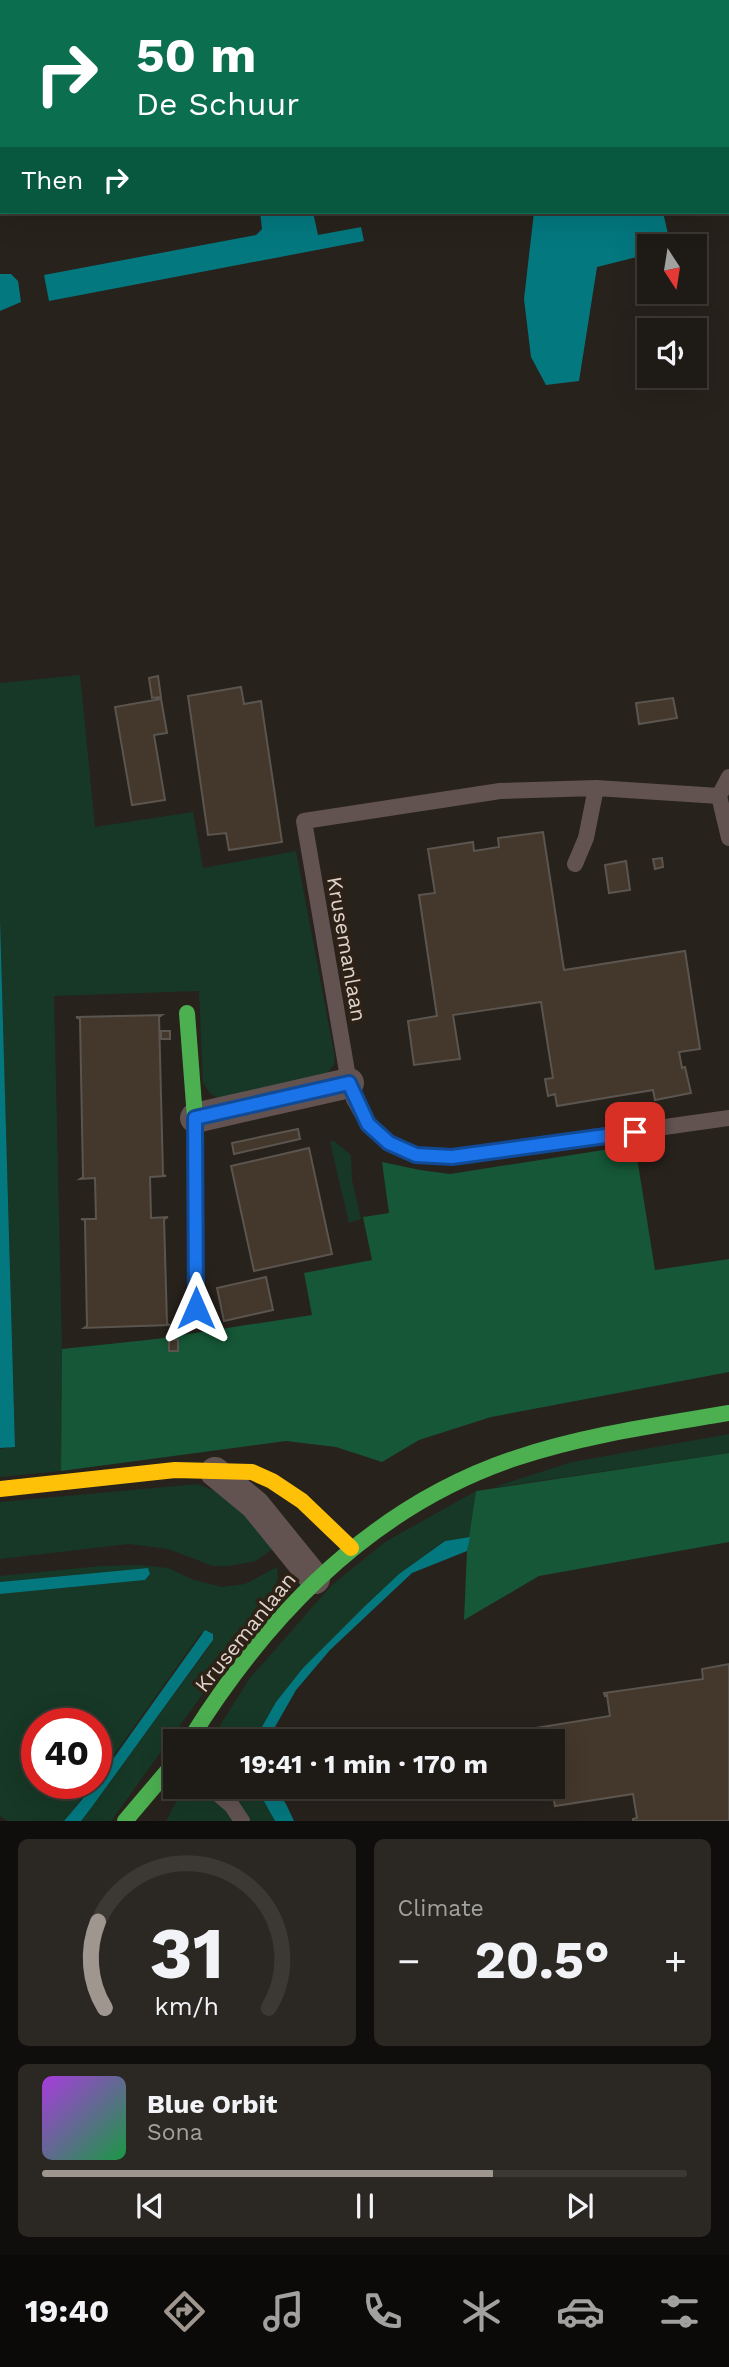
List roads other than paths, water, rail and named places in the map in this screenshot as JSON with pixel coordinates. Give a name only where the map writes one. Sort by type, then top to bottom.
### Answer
[{"type":"main road","points":[[187,1013],[195,1118],[196,1308]]},
{"type":"main road","name":"Krusemanlaan","points":[[197,1729],[229,1679],[287,1609],[316,1579],[351,1548],[430,1495],[514,1458],[596,1437],[729,1413]]},
{"type":"main road","points":[[0,1489],[175,1470],[252,1472],[272,1481],[302,1501],[351,1548]]},
{"type":"main road","points":[[125,1821],[163,1777]]},
{"type":"main road","points":[[155,1810],[163,1791]]},
{"type":"street","points":[[195,1118],[349,1083]]},
{"type":"street","points":[[215,1472],[255,1505],[316,1579]]},
{"type":"lane","points":[[729,777],[719,796],[729,838]]},
{"type":"lane","points":[[575,864],[586,838],[596,788]]},
{"type":"lane","name":"Krusemanlaan","points":[[719,796],[596,788],[500,791],[304,821],[349,1083],[368,1124],[389,1143],[416,1155],[452,1157],[729,1118]]},
{"type":"lane","points":[[224,1799],[242,1821]]},
{"type":"water","points":[[260,214],[313,214],[318,235],[361,227],[364,241],[49,301],[44,275],[256,235],[262,229]]},
{"type":"water","points":[[534,214],[663,214],[668,234],[637,234],[637,257],[597,267],[579,381],[546,385],[531,357],[524,299]]},
{"type":"water","points":[[0,274],[11,274],[18,281],[21,302],[0,311]]},
{"type":"water","points":[[0,918],[15,1447],[0,1448]]},
{"type":"water","points":[[470,1537],[467,1551],[412,1573],[330,1650],[296,1690],[274,1729],[261,1729],[276,1702],[303,1668],[399,1574],[445,1541]]},
{"type":"water","points":[[148,1568],[150,1574],[145,1580],[0,1594],[0,1582]]},
{"type":"water","points":[[205,1630],[213,1634],[213,1640],[112,1779],[112,1761]]},
{"type":"water","points":[[83,1799],[98,1799],[81,1821],[64,1821]]},
{"type":"water","points":[[263,1799],[282,1799],[294,1821],[275,1821]]}]
